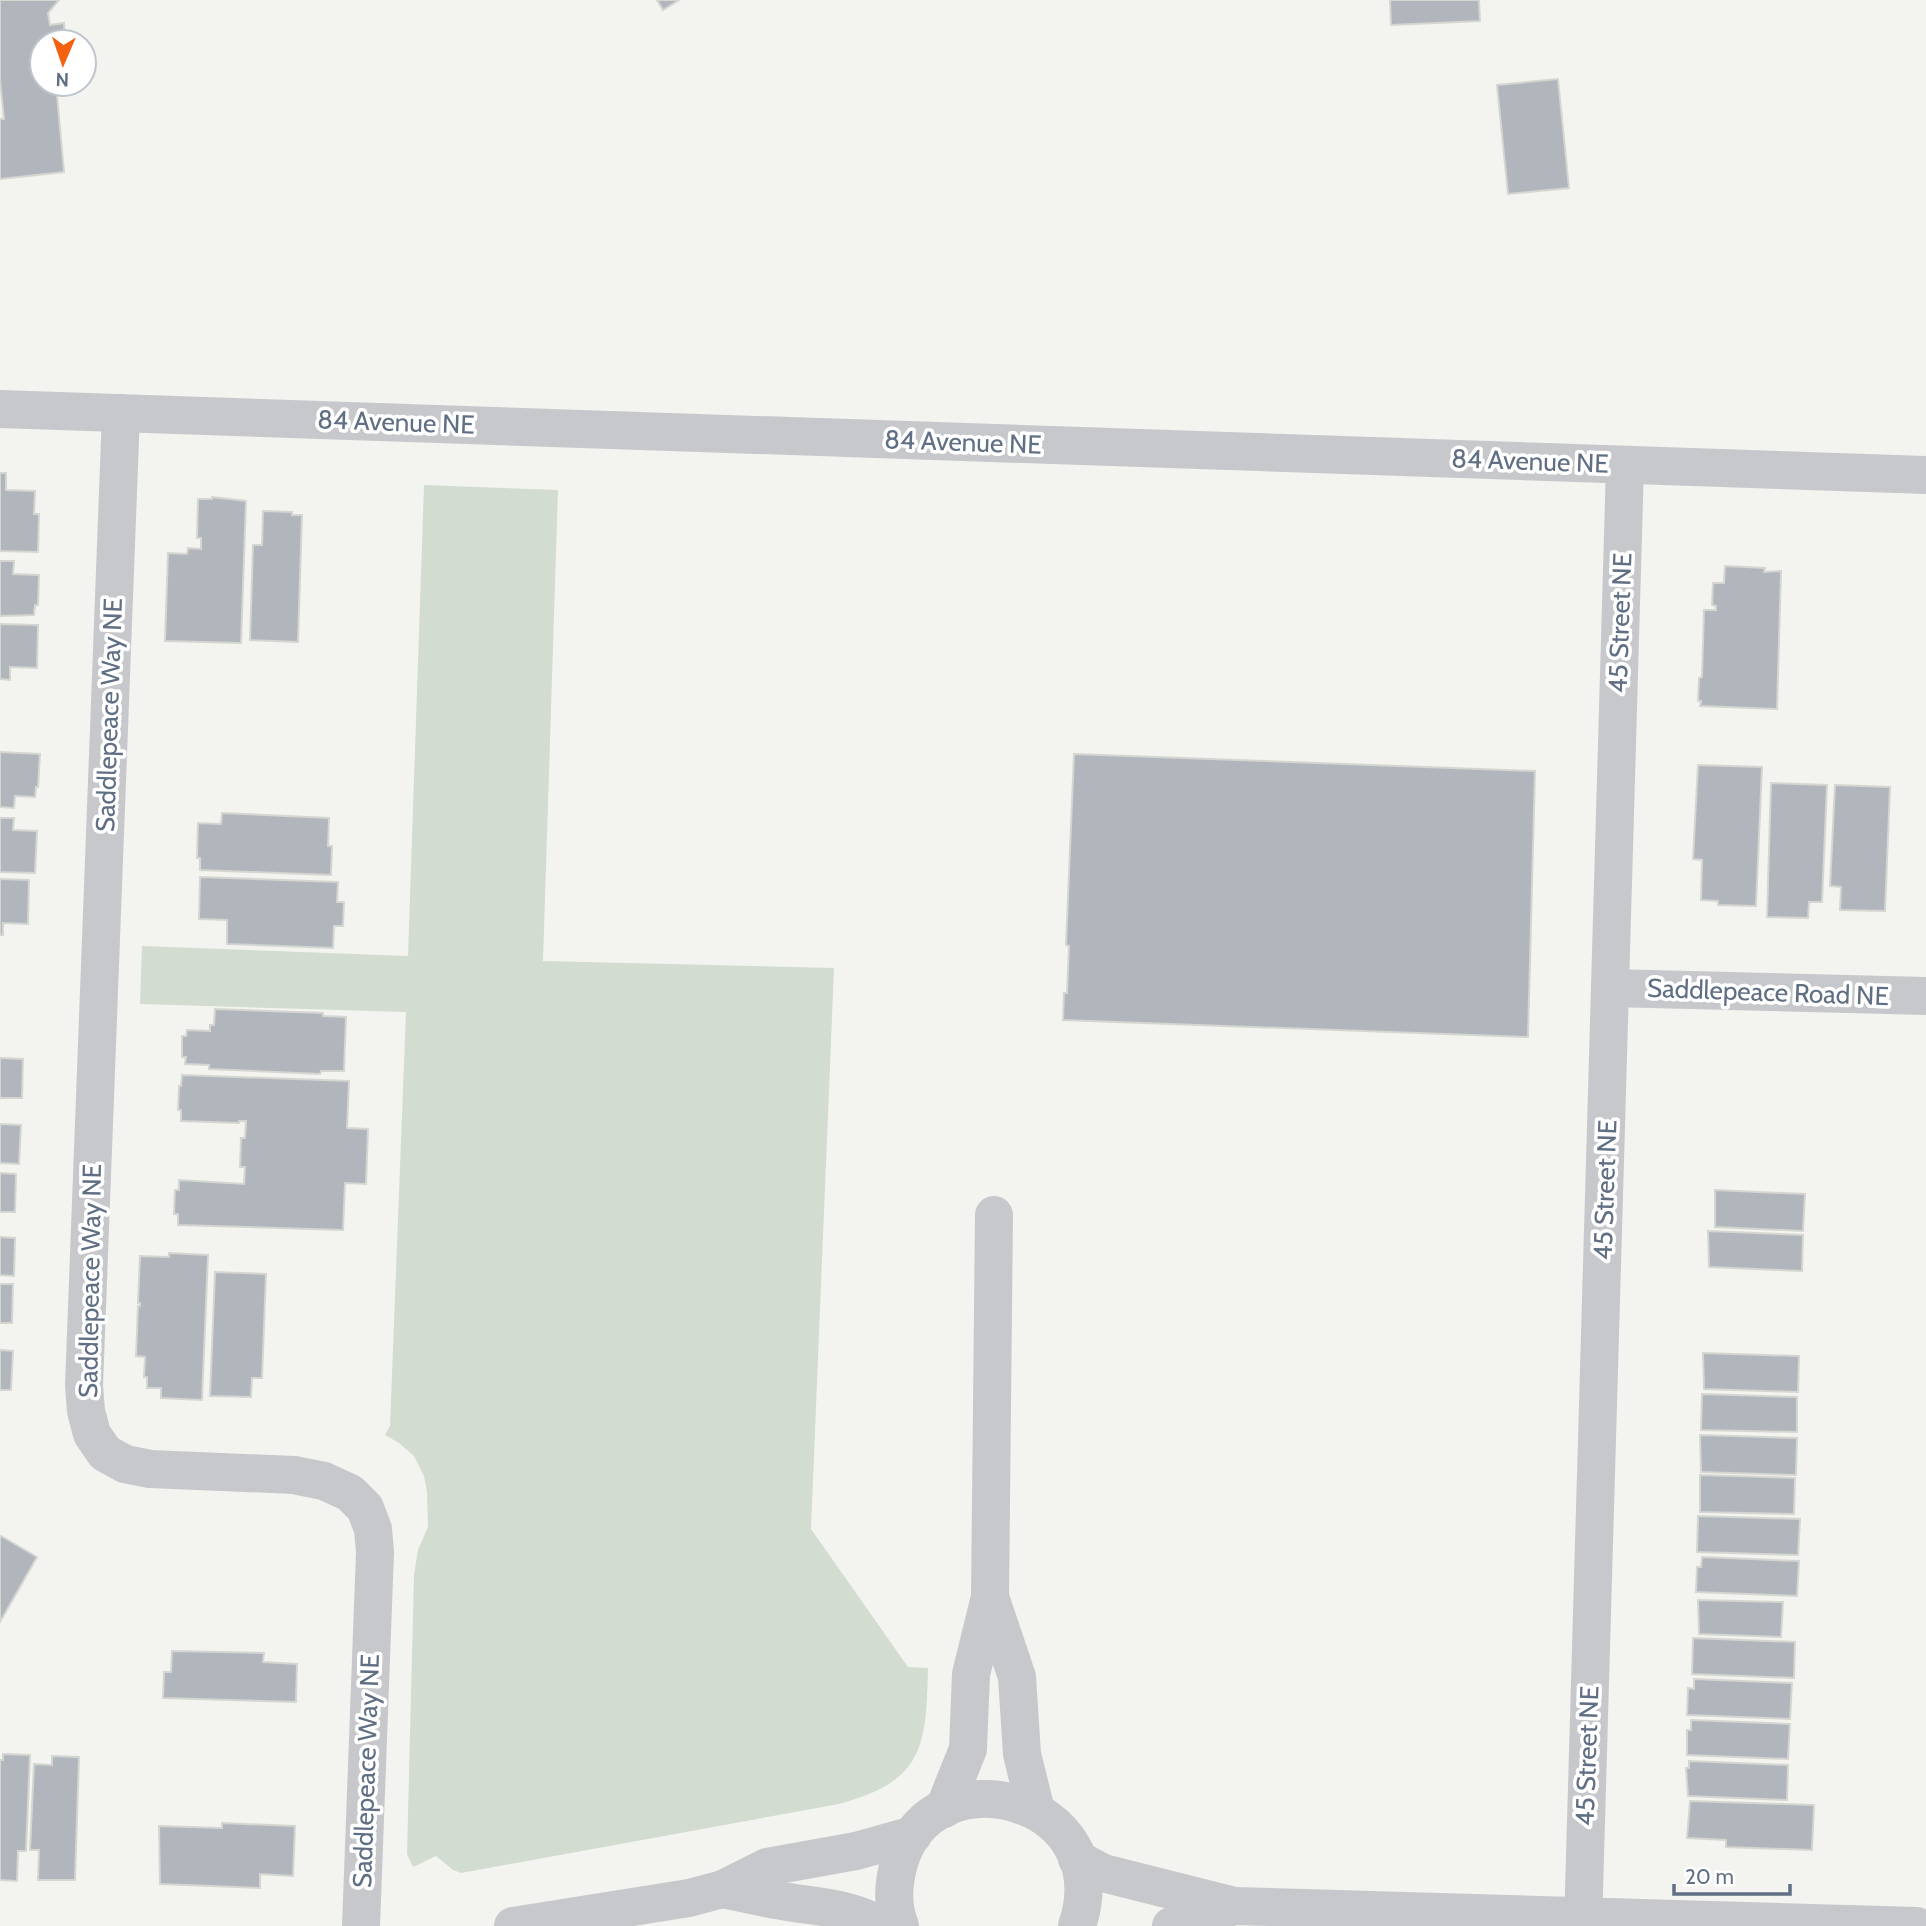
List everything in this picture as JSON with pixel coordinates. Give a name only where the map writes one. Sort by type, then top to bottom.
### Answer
[{"type":"street","name":"84 Avenue NE","points":[[0,409],[1926,475]]},
{"type":"street","name":"Saddlepeace Way NE","points":[[121,413],[86,1345],[86,1411],[92,1434],[105,1453],[125,1464],[150,1469],[294,1475],[324,1481],[350,1493],[365,1508],[373,1529],[374,1552],[361,1926]]},
{"type":"street","name":"45 Street NE","points":[[1583,1920],[1625,465]]},
{"type":"street","name":"Saddlepeace Road NE","points":[[1611,988],[1926,996]]},
{"type":"street","points":[[944,1809],[968,1749],[971,1674],[990,1597],[994,1215]]},
{"type":"street","points":[[990,1597],[1017,1676],[1022,1754],[1036,1811]]},
{"type":"street","points":[[900,1926],[894,1900],[895,1877],[902,1855],[913,1835],[944,1809],[967,1801],[990,1798],[1014,1802],[1036,1811],[1054,1824],[1068,1840],[1077,1859],[1083,1884],[1082,1911],[1077,1926]]},
{"type":"street","points":[[513,1926],[689,1898],[723,1889],[767,1867],[856,1851],[913,1835]]},
{"type":"street","points":[[1077,1859],[1103,1873],[1234,1906],[1583,1920],[1917,1926]]},
{"type":"street","points":[[723,1889],[784,1902],[840,1909],[881,1926]]},
{"type":"street","points":[[1171,1926],[1234,1906]]},
{"type":"shaded area","points":[[424,485],[558,490],[543,961],[834,968],[811,1529],[908,1667],[928,1668],[925,1719],[915,1757],[904,1772],[867,1795],[839,1804],[461,1873],[436,1856],[413,1867],[407,1854],[414,1575],[418,1550],[428,1527],[427,1492],[424,1476],[414,1456],[385,1435],[390,1426],[406,1012],[140,1004],[142,946],[408,956]]},
{"type":"building","points":[[0,0],[59,0],[48,13],[50,25],[64,23],[64,28],[28,28],[28,98],[57,98],[64,172],[0,179],[0,119],[4,119],[0,80]]},
{"type":"building","points":[[657,0],[679,0],[663,10]]},
{"type":"building","points":[[1390,0],[1479,0],[1480,21],[1391,25]]},
{"type":"building","points":[[1558,79],[1569,188],[1508,194],[1497,85]]},
{"type":"building","points":[[0,473],[6,473],[6,490],[35,491],[34,514],[39,514],[38,552],[0,551]]},
{"type":"building","points":[[212,497],[246,501],[241,643],[165,641],[168,553],[187,554],[188,548],[201,549],[201,538],[197,538],[198,499]]},
{"type":"building","points":[[263,511],[302,515],[298,642],[250,640],[253,545],[262,545]]},
{"type":"building","points":[[0,561],[14,561],[13,574],[39,575],[38,605],[35,605],[34,615],[0,616]]},
{"type":"building","points":[[1725,566],[1765,568],[1764,572],[1781,571],[1777,709],[1700,706],[1701,701],[1698,701],[1699,678],[1702,677],[1704,610],[1716,610],[1716,606],[1712,605],[1713,583],[1724,583]]},
{"type":"building","points":[[0,624],[38,625],[37,668],[10,667],[10,680],[0,679]]},
{"type":"building","points":[[0,752],[40,754],[35,797],[15,796],[14,808],[0,807]]},
{"type":"building","points":[[1074,754],[1535,771],[1528,1037],[1063,1020],[1069,946],[1066,945]]},
{"type":"building","points":[[1698,765],[1762,767],[1756,906],[1718,905],[1718,901],[1701,900],[1702,860],[1693,859]]},
{"type":"building","points":[[1771,783],[1827,785],[1822,902],[1809,902],[1808,918],[1767,917]]},
{"type":"building","points":[[1835,785],[1890,787],[1885,911],[1840,910],[1841,887],[1830,886]]},
{"type":"building","points":[[222,813],[329,818],[331,875],[200,870],[200,858],[197,858],[198,823],[221,824]]},
{"type":"building","points":[[0,818],[14,818],[13,830],[37,831],[35,873],[0,872]]},
{"type":"building","points":[[200,877],[338,882],[337,902],[344,902],[343,926],[334,926],[333,948],[227,944],[227,920],[199,919]]},
{"type":"building","points":[[0,879],[29,880],[28,924],[3,923],[3,935],[0,935]]},
{"type":"building","points":[[215,1009],[323,1013],[323,1016],[346,1017],[344,1071],[321,1071],[320,1074],[209,1069],[209,1065],[185,1064],[186,1057],[182,1057],[182,1036],[186,1036],[187,1030],[210,1031],[210,1025],[214,1025]]},
{"type":"building","points":[[0,1058],[23,1059],[22,1098],[0,1098]]},
{"type":"building","points":[[182,1075],[349,1081],[347,1128],[368,1129],[366,1184],[345,1183],[343,1230],[178,1225],[178,1214],[174,1214],[175,1190],[179,1190],[179,1180],[244,1184],[245,1167],[240,1167],[241,1138],[245,1138],[246,1121],[181,1121],[181,1110],[178,1110]]},
{"type":"building","points":[[0,1124],[21,1125],[19,1164],[0,1163]]},
{"type":"building","points":[[0,1173],[16,1174],[15,1212],[0,1212]]},
{"type":"building","points":[[1715,1190],[1805,1194],[1803,1231],[1715,1227]]},
{"type":"building","points":[[1708,1231],[1803,1235],[1802,1271],[1709,1267]]},
{"type":"building","points":[[0,1237],[15,1238],[14,1276],[0,1275]]},
{"type":"building","points":[[169,1253],[208,1255],[202,1400],[161,1398],[161,1388],[147,1388],[147,1377],[144,1377],[145,1357],[136,1356],[140,1256],[169,1257]]},
{"type":"building","points":[[215,1272],[266,1274],[262,1378],[252,1378],[251,1397],[210,1396]]},
{"type":"building","points":[[0,1284],[13,1284],[12,1323],[0,1323]]},
{"type":"building","points":[[0,1350],[13,1351],[11,1390],[0,1390]]},
{"type":"building","points":[[1703,1353],[1799,1356],[1798,1392],[1704,1389]]},
{"type":"building","points":[[1702,1394],[1797,1397],[1797,1432],[1701,1430]]},
{"type":"building","points":[[1700,1435],[1797,1438],[1796,1475],[1701,1472]]},
{"type":"building","points":[[1700,1475],[1795,1478],[1794,1514],[1700,1512]]},
{"type":"building","points":[[1698,1516],[1800,1519],[1798,1555],[1697,1552]]},
{"type":"building","points":[[1,1536],[37,1557],[0,1622],[0,1538]]},
{"type":"building","points":[[1702,1557],[1799,1561],[1797,1596],[1696,1592],[1697,1567],[1701,1567]]},
{"type":"building","points":[[1698,1600],[1783,1602],[1781,1637],[1699,1634]]},
{"type":"building","points":[[1693,1638],[1795,1642],[1794,1678],[1692,1674]]},
{"type":"building","points":[[172,1651],[264,1653],[263,1662],[297,1664],[296,1702],[163,1698],[164,1672],[171,1672]]},
{"type":"building","points":[[1694,1679],[1792,1683],[1790,1719],[1687,1715],[1688,1688],[1694,1689]]},
{"type":"building","points":[[1691,1720],[1790,1724],[1788,1759],[1687,1755],[1687,1730],[1691,1730]]},
{"type":"building","points":[[3,1754],[30,1755],[26,1851],[18,1851],[17,1881],[0,1880],[0,1760],[3,1760]]},
{"type":"building","points":[[52,1756],[79,1757],[75,1880],[38,1880],[39,1850],[30,1850],[34,1764],[52,1765]]},
{"type":"building","points":[[1689,1761],[1788,1765],[1787,1800],[1688,1796],[1686,1768],[1689,1768]]},
{"type":"building","points":[[1690,1801],[1814,1805],[1812,1850],[1726,1847],[1726,1840],[1687,1838]]},
{"type":"building","points":[[222,1823],[295,1826],[293,1876],[260,1874],[260,1888],[160,1884],[159,1826],[222,1828]]}]
